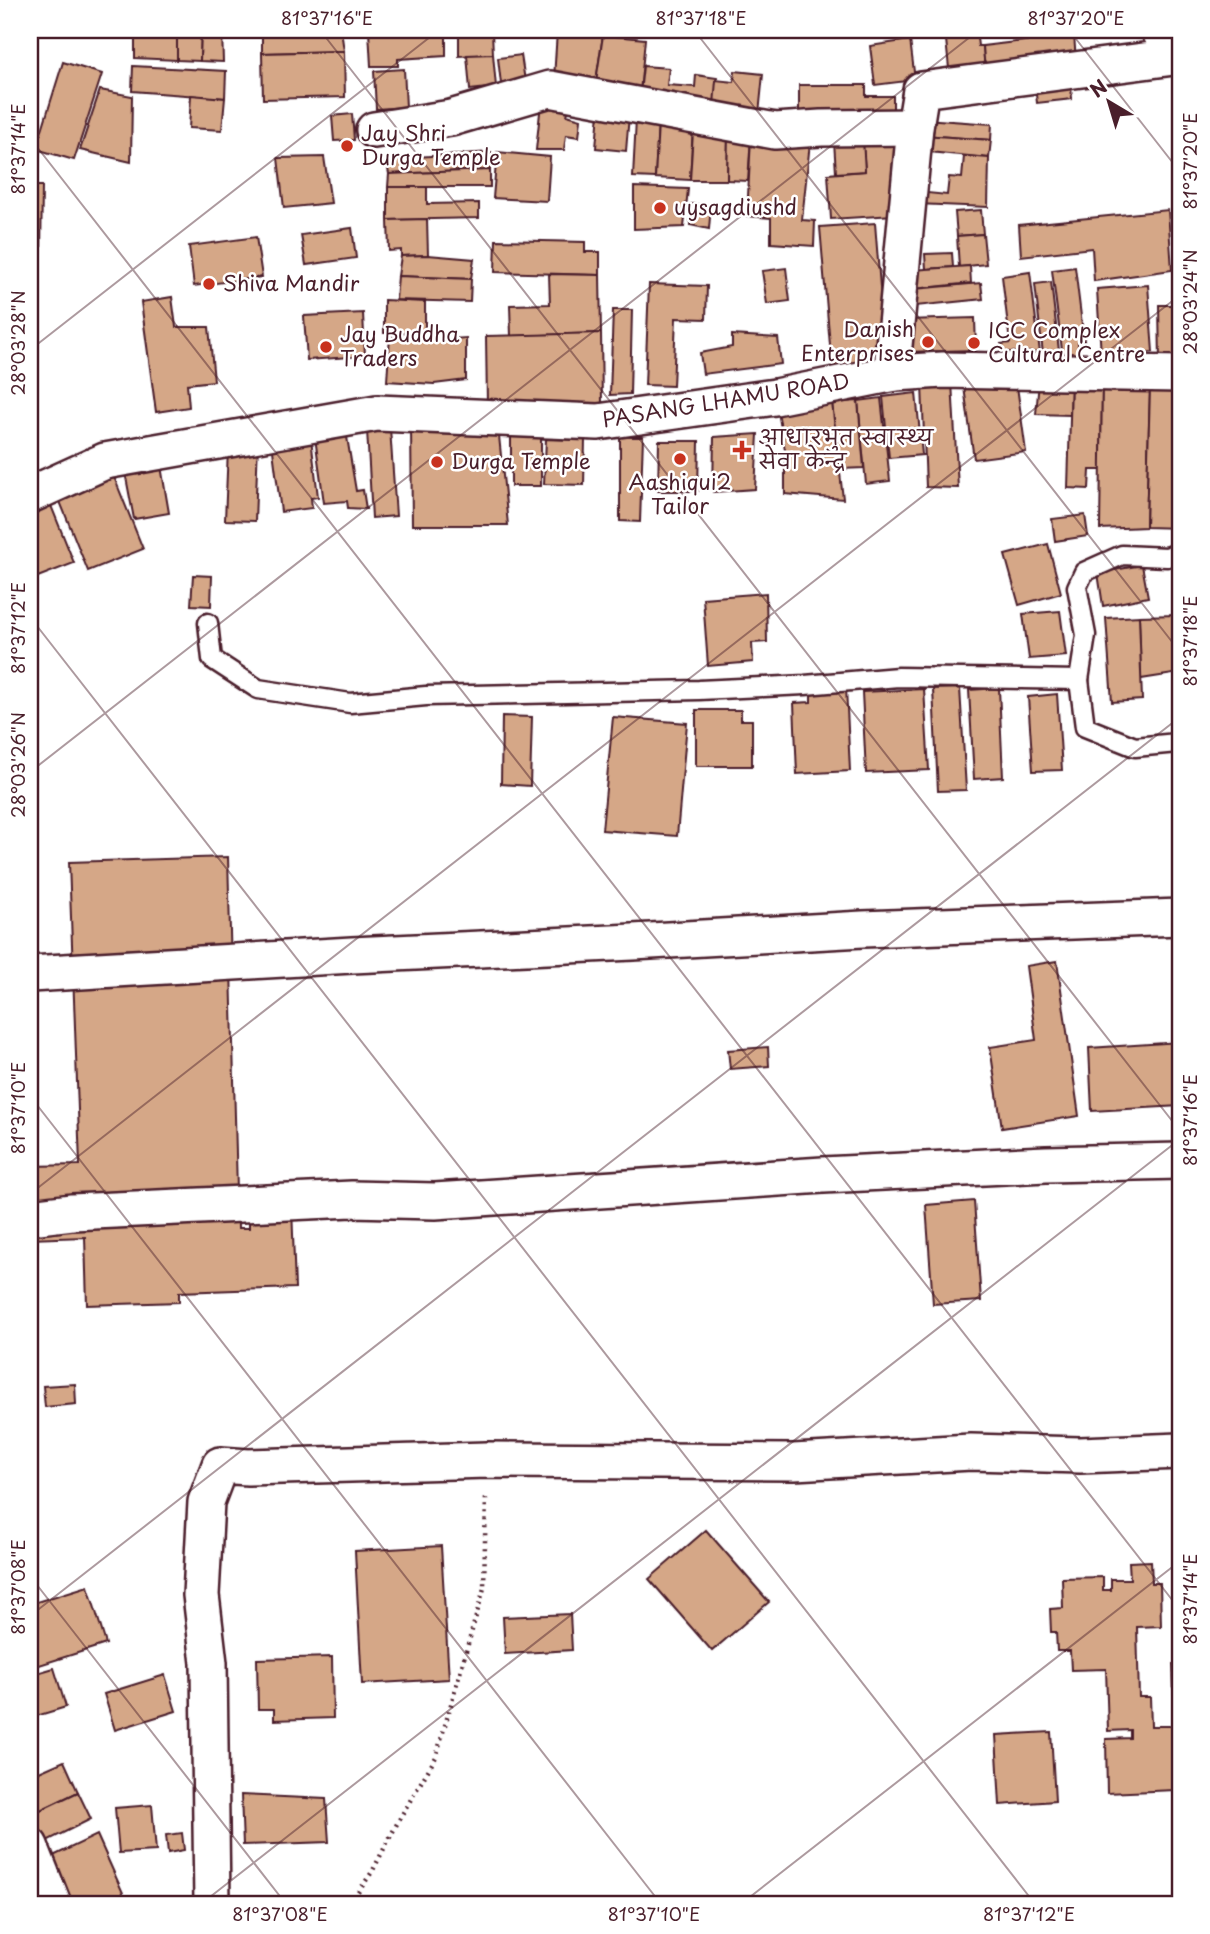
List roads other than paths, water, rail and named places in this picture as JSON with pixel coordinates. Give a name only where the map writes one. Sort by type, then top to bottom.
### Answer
[{"type":"street","points":[[895,373],[893,356],[921,90],[1174,57],[1159,30]]},
{"type":"street","points":[[374,130],[451,118],[550,89],[775,131],[915,127]]},
{"type":"street","name":"PASANG LHAMU ROAD","points":[[30,495],[105,461],[377,412],[598,422],[775,397],[895,373],[943,370],[1180,374]]},
{"type":"street","points":[[30,975],[352,955],[1180,916]]},
{"type":"street","points":[[30,1217],[339,1200],[435,1200],[962,1168],[1180,1161]]},
{"type":"street","points":[[212,1904],[209,1663],[201,1595],[206,1502],[220,1465],[487,1460],[794,1462],[971,1452],[1080,1455],[1180,1451]]},
{"type":"street","points":[[30,1846],[53,1904]]},
{"type":"lane","points":[[1177,743],[1135,747],[1085,727],[1079,680],[1086,635],[1077,587],[1084,572],[1122,555],[1167,557],[1180,552]]},
{"type":"lane","points":[[208,623],[212,659],[258,689],[350,703],[426,696],[792,686],[898,677],[1079,680]]},
{"type":"place","name":"Jay Shri Durga Temple","points":[[347,146]]},
{"type":"place","name":"uysagdiushd","points":[[660,208]]},
{"type":"place","name":"Shiva Mandir","points":[[209,284]]},
{"type":"place","name":"Danish Enterprises","points":[[928,342]]},
{"type":"place","name":"ICC Complex Cultural Centre","points":[[974,343]]},
{"type":"place","name":"Jay Buddha Traders","points":[[326,347]]},
{"type":"place","name":"आधारभुत स्वास्थ्य सेवा केन्द्र","points":[[742,450]]},
{"type":"place","name":"Aashiqui2 Tailor","points":[[680,459]]},
{"type":"place","name":"Durga Temple","points":[[437,462]]}]
